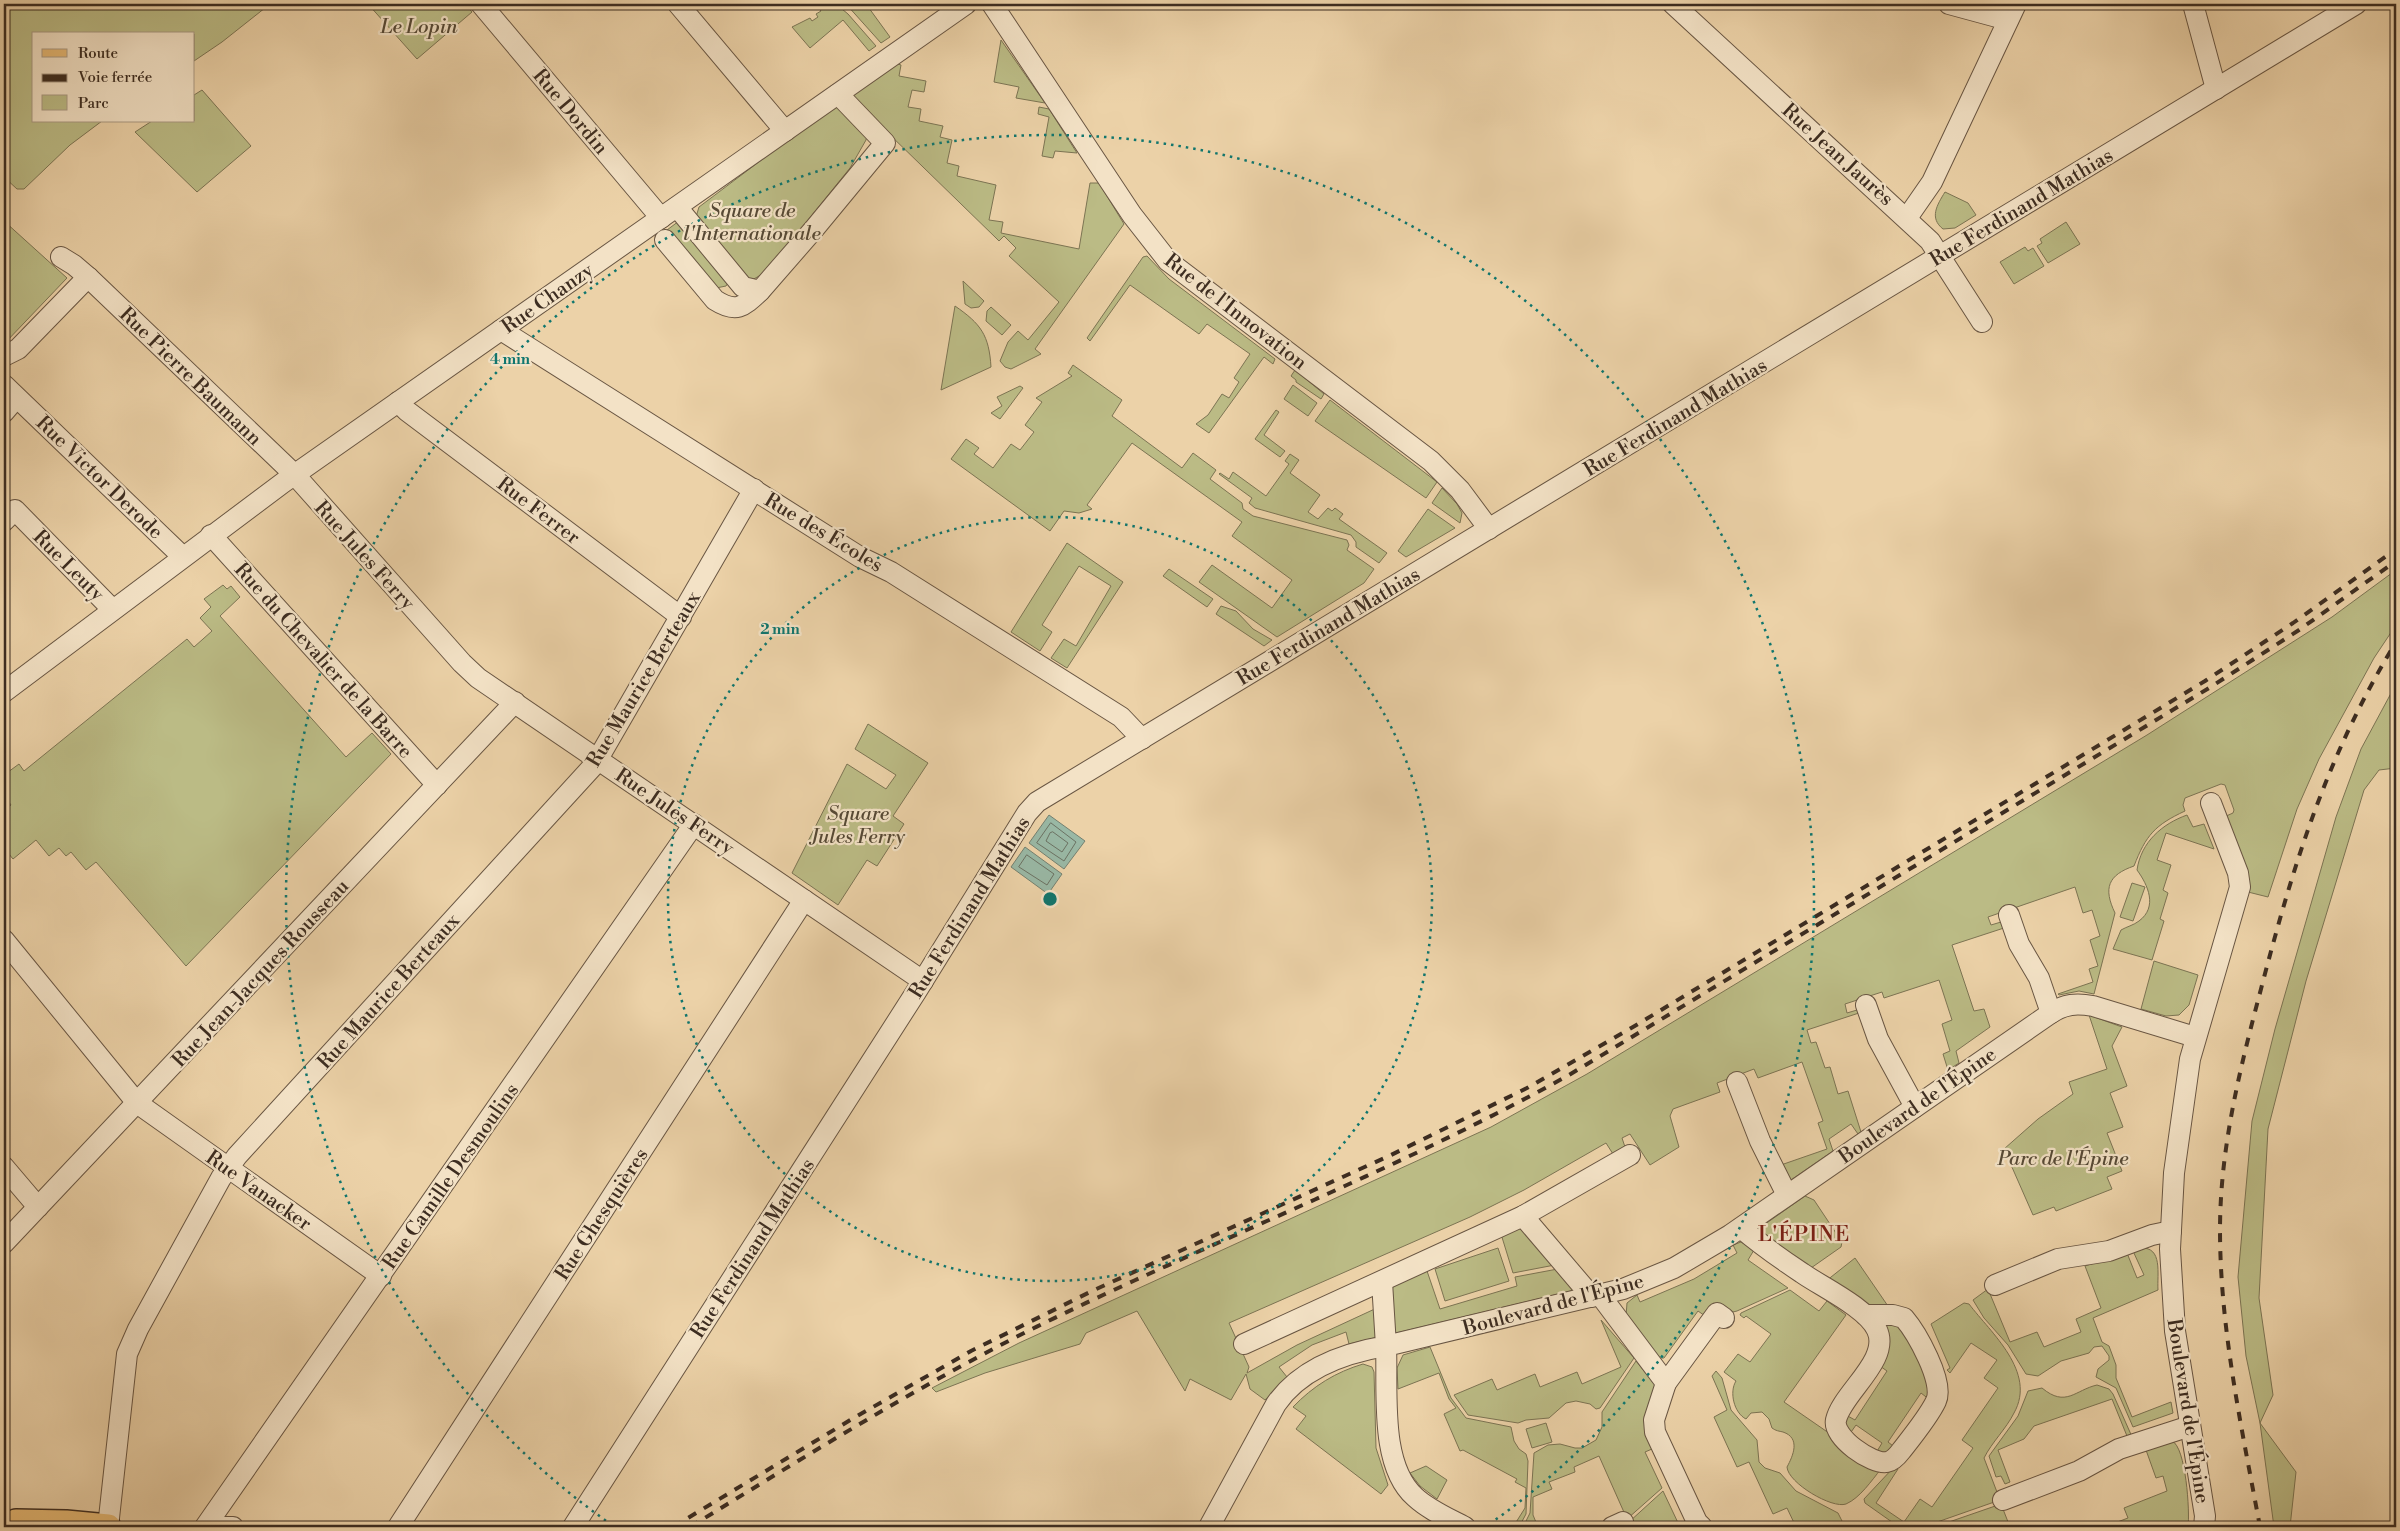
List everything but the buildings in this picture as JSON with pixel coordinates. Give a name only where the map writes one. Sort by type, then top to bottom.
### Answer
[{"type":"main road","points":[[10,1521],[108,1527]]},
{"type":"main road","points":[[10,1521],[48,1527]]},
{"type":"street","name":"Rue Dordin","points":[[482,4],[669,213]]},
{"type":"street","points":[[678,4],[785,130]]},
{"type":"street","name":"Rue de l'Innovation","points":[[992,4],[1132,215],[1168,261],[1431,461],[1460,490],[1489,529]]},
{"type":"street","name":"Rue Jean Jaurès","points":[[1673,4],[1930,241],[1982,322]]},
{"type":"street","points":[[1907,218],[1932,182],[2012,12],[1949,4]]},
{"type":"street","points":[[2194,4],[2216,89]]},
{"type":"street","name":"Rue Ferdinand Mathias","points":[[573,1527],[923,981],[1031,808],[2356,4]]},
{"type":"street","name":"Rue Chanzy","points":[[4,692],[212,534],[838,94],[959,6]]},
{"type":"street","points":[[665,240],[715,300],[724,306],[732,308],[744,306],[760,291],[814,229],[885,142],[838,94]]},
{"type":"street","points":[[669,213],[743,287],[760,291]]},
{"type":"street","name":"Rue Pierre Baumann","points":[[61,257],[74,265],[88,278],[295,475]]},
{"type":"street","points":[[4,356],[18,349],[88,278]]},
{"type":"street","name":"Rue des Écoles","points":[[502,330],[860,557],[891,572],[1121,717],[1142,739]]},
{"type":"street","name":"Rue Victor Derode","points":[[8,398],[183,556]]},
{"type":"street","name":"Rue Ferrer","points":[[398,402],[406,412],[681,617]]},
{"type":"street","name":"Rue Jules Ferry","points":[[295,475],[462,663],[478,678],[923,981]]},
{"type":"street","name":"Rue Maurice Berteaux","points":[[108,1527],[127,1354],[138,1329],[228,1169],[599,759],[754,489]]},
{"type":"street","name":"Rue Leuty","points":[[4,521],[14,510],[112,610]]},
{"type":"street","name":"Rue du Chevalier de la Barre","points":[[212,534],[437,784]]},
{"type":"street","name":"Rue Jean-Jacques Rousseau","points":[[4,1243],[515,702]]},
{"type":"street","points":[[2194,1037],[2240,887],[2238,873],[2211,803]]},
{"type":"street","name":"Rue Camille Desmoulins","points":[[205,1527],[694,824]]},
{"type":"street","name":"Rue Ghesquières","points":[[398,1527],[804,900]]},
{"type":"street","points":[[2009,915],[2019,944],[2038,978],[2051,1013]]},
{"type":"street","name":"Rue Vanacker","points":[[4,940],[137,1103],[381,1276]]},
{"type":"street","name":"Boulevard de l'Épine","points":[[1210,1527],[1276,1404],[1303,1377],[1333,1360],[1353,1352],[1386,1346],[1596,1296],[1661,1274],[1699,1255],[1741,1228],[2051,1013],[2065,1006],[2080,1004],[2194,1037],[2178,1129],[2171,1231],[2172,1290],[2175,1331],[2205,1516],[2204,1527]]},
{"type":"street","points":[[1866,1005],[1878,1039],[1915,1107]]},
{"type":"street","points":[[1737,1082],[1760,1141],[1787,1195]]},
{"type":"street","points":[[1244,1344],[1523,1216],[1630,1155]]},
{"type":"street","points":[[4,1167],[38,1207]]},
{"type":"street","points":[[1523,1216],[1596,1296],[1666,1383]]},
{"type":"street","points":[[1741,1228],[1802,1274],[1865,1314],[1878,1332],[1879,1348],[1839,1413],[1836,1426],[1840,1435],[1871,1460],[1884,1463],[1890,1462],[1901,1452],[1936,1401],[1938,1389],[1923,1348],[1904,1318],[1893,1315],[1865,1314]]},
{"type":"street","points":[[1995,1285],[2058,1259],[2109,1251],[2152,1235],[2171,1231]]},
{"type":"street","points":[[1382,1282],[1389,1434],[1398,1472],[1414,1496],[1465,1527]]},
{"type":"street","points":[[1702,1527],[1697,1522],[1655,1432],[1654,1420],[1666,1383],[1717,1313],[1724,1318]]},
{"type":"street","points":[[2003,1500],[2090,1466],[2120,1449],[2190,1426]]},
{"type":"street","points":[[211,1527],[233,1527]]},
{"type":"green space","points":[[4,4],[270,4],[222,42],[195,60],[195,32],[32,32],[32,122],[101,122],[70,145],[24,189],[17,189],[4,177]]},
{"type":"green space","name":"Le Lopin","points":[[368,4],[465,4],[472,12],[417,59]]},
{"type":"green space","points":[[816,4],[836,4],[848,14],[876,46],[869,51],[843,20],[810,48],[792,27],[810,18],[812,21],[818,17],[816,14],[821,11]]},
{"type":"green space","points":[[846,4],[866,4],[890,37],[881,43]]},
{"type":"green space","points":[[1001,40],[1045,103],[1016,98],[1019,87],[994,82]]},
{"type":"green space","points":[[895,63],[901,65],[899,76],[926,81],[924,92],[912,90],[908,107],[921,109],[919,121],[943,126],[940,137],[952,140],[947,163],[959,166],[957,176],[996,185],[989,220],[1003,222],[1001,233],[1079,249],[1090,183],[1099,183],[1124,224],[1035,349],[1041,354],[1011,369],[1005,367],[1000,361],[1008,342],[1018,331],[1028,340],[1059,302],[1009,256],[1016,248],[1004,236],[999,241],[850,96]]},
{"type":"green space","points":[[202,90],[251,146],[197,192],[135,132],[150,122],[195,122],[195,94]]},
{"type":"green space","name":"Square de l'Internationale","points":[[840,105],[867,135],[850,168],[766,272],[752,280],[741,277],[696,217],[699,207],[833,106]]},
{"type":"green space","points":[[1039,107],[1049,109],[1077,153],[1055,151],[1053,158],[1042,156],[1049,117],[1038,114]]},
{"type":"green space","points":[[1945,192],[1968,203],[1976,215],[1955,228],[1943,229],[1935,216],[1937,207]]},
{"type":"green space","points":[[683,218],[728,283],[726,286],[716,288],[667,230]]},
{"type":"green space","points":[[4,221],[67,278],[4,344]]},
{"type":"green space","points":[[2066,222],[2080,244],[2048,263],[2037,246],[2042,243],[2040,239]]},
{"type":"green space","points":[[2025,247],[2028,251],[2033,248],[2044,266],[2014,284],[2000,262]]},
{"type":"green space","points":[[1147,256],[1169,279],[1275,359],[1273,364],[1264,357],[1209,433],[1196,424],[1208,415],[1222,394],[1229,398],[1239,382],[1234,378],[1250,354],[1207,324],[1199,334],[1130,285],[1090,341],[1087,338],[1143,257]]},
{"type":"green space","points":[[963,281],[984,301],[979,307],[971,308],[965,304]]},
{"type":"green space","points":[[955,306],[982,331],[986,338],[991,367],[941,390]]},
{"type":"green space","points":[[991,307],[1011,325],[1002,335],[986,321],[987,311]]},
{"type":"green space","points":[[1073,365],[1122,400],[1112,416],[1182,468],[1193,453],[1216,470],[1210,479],[1242,503],[1243,509],[1253,516],[1347,540],[1349,545],[1347,550],[1374,569],[1364,583],[1277,637],[1199,582],[1212,565],[1272,608],[1292,580],[1232,536],[1242,522],[1132,443],[1087,505],[1092,509],[1079,513],[1064,511],[1050,531],[951,459],[966,439],[979,448],[974,454],[993,468],[1011,444],[1020,450],[1034,432],[1025,425],[1042,402],[1036,398],[1072,376],[1068,373]]},
{"type":"green space","points":[[1295,370],[1324,394],[1321,399],[1296,382],[1291,376]]},
{"type":"green space","points":[[1293,385],[1317,403],[1308,416],[1284,399]]},
{"type":"green space","points":[[1020,386],[1023,388],[1000,419],[991,413],[1002,406],[997,397]]},
{"type":"green space","points":[[1330,400],[1437,482],[1426,498],[1315,421]]},
{"type":"green space","points":[[1276,410],[1279,412],[1264,435],[1285,451],[1280,457],[1255,439]]},
{"type":"green space","points":[[1290,454],[1299,460],[1290,473],[1320,495],[1308,512],[1318,519],[1328,508],[1332,511],[1335,508],[1343,514],[1339,519],[1387,553],[1379,563],[1356,547],[1356,542],[1351,535],[1255,508],[1249,503],[1252,498],[1219,474],[1229,479],[1233,472],[1266,496],[1289,464],[1285,461]]},
{"type":"green space","points":[[1442,488],[1457,504],[1462,513],[1460,523],[1432,503]]},
{"type":"green space","points":[[1428,509],[1455,528],[1406,557],[1398,551]]},
{"type":"green space","points":[[1067,543],[1123,582],[1067,668],[1051,658],[1064,639],[1076,646],[1111,586],[1079,566],[1042,625],[1052,632],[1040,651],[1011,632]]},
{"type":"green space","points":[[1169,569],[1213,599],[1207,607],[1163,576]]},
{"type":"green space","points":[[2396,570],[2396,625],[2374,658],[2319,759],[2297,809],[2268,897],[2248,892],[2224,817],[2233,813],[2234,810],[2225,785],[2221,784],[2185,798],[2183,805],[2185,811],[2159,826],[2143,846],[2134,866],[2118,874],[2110,884],[2109,896],[2115,913],[2094,994],[2079,991],[2058,994],[2093,982],[2089,969],[2098,966],[2090,940],[2100,936],[2092,910],[2083,913],[2075,887],[1988,917],[1991,925],[2001,922],[2007,927],[1952,945],[1974,1011],[1984,1009],[1990,1027],[1956,1051],[1959,1063],[1948,1070],[1943,1054],[1950,1051],[1942,1024],[1952,1020],[1939,980],[1884,998],[1882,992],[1845,1004],[1847,1013],[1857,1010],[1862,1012],[1807,1030],[1811,1043],[1816,1042],[1825,1068],[1830,1067],[1838,1094],[1848,1091],[1861,1132],[1858,1134],[1851,1124],[1829,1139],[1833,1151],[1788,1182],[1778,1166],[1827,1149],[1818,1123],[1823,1121],[1802,1062],[1758,1078],[1754,1069],[1717,1083],[1720,1092],[1673,1109],[1670,1116],[1679,1147],[1650,1165],[1630,1134],[1622,1138],[1626,1150],[1613,1154],[1606,1143],[1524,1190],[1470,1217],[1229,1323],[1249,1367],[1247,1373],[1297,1345],[1379,1307],[1378,1337],[1349,1344],[1346,1332],[1312,1345],[1279,1367],[1287,1377],[1265,1400],[1250,1389],[1246,1374],[1231,1400],[1190,1379],[1185,1391],[1137,1311],[1086,1333],[1080,1344],[985,1373],[936,1392],[932,1388],[1019,1343],[1491,1127],[1587,1074],[2147,735],[2332,617]]},
{"type":"green space","points":[[223,585],[227,589],[231,586],[240,597],[220,616],[346,757],[372,733],[391,754],[186,966],[96,862],[86,870],[71,852],[66,856],[59,848],[49,856],[36,840],[13,859],[4,848],[4,811],[11,805],[4,795],[4,775],[19,764],[24,771],[187,639],[194,647],[212,631],[200,618],[211,607],[204,599]]},
{"type":"green space","points":[[1221,606],[1236,611],[1253,629],[1272,640],[1264,646],[1216,614]]},
{"type":"green space","points":[[2396,684],[2396,768],[2379,770],[2364,790],[2306,981],[2268,1129],[2259,1298],[2273,1395],[2260,1423],[2246,1356],[2238,1277],[2252,1121],[2275,1029],[2336,817],[2361,749]]},
{"type":"green space","name":"Square Jules Ferry","points":[[868,724],[928,763],[893,816],[904,824],[877,866],[867,860],[838,905],[792,873],[847,764],[886,789],[896,775],[855,749]]},
{"type":"green space","points":[[2187,815],[2193,827],[2204,824],[2214,849],[2166,833],[2157,860],[2171,865],[2163,890],[2168,893],[2160,919],[2164,921],[2152,960],[2113,949],[2121,930],[2139,921],[2145,915],[2150,903],[2145,882],[2137,870],[2143,851],[2154,835],[2161,829]]},
{"type":"green space","points":[[2132,883],[2145,887],[2133,921],[2120,917]]},
{"type":"green space","points":[[2154,961],[2198,975],[2189,1005],[2179,1015],[2166,1016],[2141,1009]]},
{"type":"green space","name":"Parc de l'Épine","points":[[2089,1015],[2122,1027],[2112,1046],[2127,1086],[2110,1093],[2123,1127],[2107,1133],[2122,1171],[2107,1177],[2112,1189],[2056,1211],[2054,1207],[2033,1215],[2004,1149],[2038,1119],[2073,1094],[2069,1082],[2107,1069]]},
{"type":"green space","points":[[1805,1196],[1814,1200],[1842,1242],[1841,1247],[1811,1268],[1807,1268],[1761,1231],[1761,1227]]},
{"type":"green space","points":[[1518,1225],[1560,1264],[1513,1273],[1501,1234]]},
{"type":"green space","points":[[1741,1242],[1754,1250],[1748,1260],[1788,1288],[1737,1311],[1708,1318],[1698,1311],[1664,1358],[1658,1358],[1626,1316],[1627,1303],[1637,1295],[1640,1302],[1694,1279],[1737,1253],[1733,1245]]},
{"type":"green space","points":[[1498,1248],[1509,1281],[1445,1301],[1435,1269]]},
{"type":"green space","points":[[2141,1248],[2153,1252],[2156,1257],[2158,1290],[2093,1318],[2102,1342],[2109,1346],[2116,1365],[2116,1378],[2132,1417],[2171,1402],[2173,1413],[2133,1427],[2116,1388],[2096,1377],[2098,1369],[2109,1360],[2109,1356],[2102,1346],[2094,1347],[2089,1353],[2061,1361],[2038,1376],[2026,1374],[2008,1345],[1984,1318],[1973,1300],[1988,1289],[2010,1342],[2037,1332],[2044,1347],[2081,1332],[2076,1319],[2101,1308],[2085,1266],[2127,1253],[2137,1278],[2144,1275],[2133,1251]]},
{"type":"green space","points":[[1855,1258],[1890,1309],[1864,1307],[1826,1281]]},
{"type":"green space","points":[[1426,1268],[1440,1309],[1517,1286],[1515,1277],[1563,1268],[1573,1288],[1571,1291],[1396,1333],[1393,1330],[1391,1287]]},
{"type":"green space","points":[[1790,1290],[1819,1311],[1827,1301],[1846,1315],[1784,1402],[1881,1469],[1861,1493],[1846,1504],[1839,1505],[1821,1499],[1802,1487],[1795,1480],[1787,1467],[1794,1448],[1792,1438],[1772,1428],[1769,1419],[1762,1412],[1751,1413],[1746,1419],[1742,1416],[1734,1402],[1733,1391],[1736,1381],[1724,1372],[1738,1354],[1750,1362],[1771,1334],[1746,1316],[1744,1318],[1740,1315],[1741,1313]]},
{"type":"green space","points":[[1964,1303],[1969,1304],[1999,1340],[2016,1368],[2020,1383],[2020,1398],[2014,1413],[1984,1458],[2000,1500],[1923,1527],[1899,1527],[1865,1503],[1864,1499],[1894,1467],[1898,1469],[1876,1503],[1904,1522],[1920,1499],[1932,1507],[1973,1448],[1962,1440],[1998,1388],[1984,1378],[1997,1360],[1971,1343],[1950,1373],[1947,1370],[1950,1368],[1931,1324]]},
{"type":"green space","points":[[1601,1320],[1634,1358],[1600,1408],[1596,1409],[1590,1404],[1576,1401],[1566,1403],[1549,1418],[1526,1420],[1518,1423],[1468,1415],[1454,1395],[1492,1379],[1497,1390],[1535,1374],[1540,1387],[1577,1372],[1582,1384],[1621,1367]]},
{"type":"green space","points":[[1878,1322],[1903,1324],[1932,1388],[1930,1400],[1921,1393],[1888,1442],[1897,1449],[1894,1453],[1876,1453],[1882,1443],[1856,1425],[1849,1435],[1844,1429],[1844,1414],[1855,1420],[1887,1371],[1877,1364]]},
{"type":"green space","points":[[1430,1347],[1451,1398],[1466,1418],[1511,1427],[1514,1441],[1519,1449],[1526,1454],[1528,1461],[1526,1514],[1519,1527],[1513,1527],[1525,1508],[1526,1488],[1515,1482],[1517,1479],[1463,1450],[1460,1451],[1444,1414],[1456,1408],[1449,1399],[1439,1373],[1398,1389],[1397,1368],[1403,1355]]},
{"type":"green space","points":[[1636,1361],[1655,1385],[1646,1422],[1646,1430],[1652,1449],[1645,1452],[1662,1488],[1627,1519],[1599,1456],[1574,1467],[1575,1472],[1549,1482],[1552,1489],[1533,1497],[1533,1515],[1538,1527],[1523,1527],[1530,1513],[1534,1453],[1548,1445],[1560,1444],[1582,1448],[1596,1440],[1602,1427],[1602,1412]]},
{"type":"green space","points":[[1363,1364],[1372,1367],[1374,1372],[1376,1448],[1388,1485],[1381,1494],[1296,1429],[1306,1416],[1293,1407],[1301,1399],[1325,1381],[1343,1371]]},
{"type":"green space","points":[[1716,1371],[1722,1378],[1731,1410],[1757,1440],[1759,1462],[1765,1468],[1780,1473],[1796,1491],[1838,1513],[1842,1521],[1840,1526],[1796,1527],[1787,1508],[1773,1514],[1749,1462],[1737,1467],[1714,1417],[1727,1410],[1712,1376]]},
{"type":"green space","points":[[2097,1385],[2109,1389],[2113,1394],[2133,1439],[2129,1441],[2112,1399],[2034,1426],[2024,1439],[1998,1450],[2010,1482],[2005,1484],[2001,1476],[1996,1477],[1989,1456],[2018,1416],[2028,1391],[2042,1388],[2050,1394],[2064,1397]]},
{"type":"green space","points":[[1546,1423],[1552,1442],[1532,1448],[1526,1429]]},
{"type":"green space","points":[[2260,1423],[2296,1472],[2290,1527],[2274,1527]]},
{"type":"green space","points":[[2172,1441],[2177,1446],[2184,1467],[2188,1495],[2188,1527],[2149,1527],[2142,1523],[2139,1527],[2104,1527],[2128,1518],[2124,1508],[2167,1491],[2163,1476],[2156,1478],[2146,1450]]},
{"type":"green space","points":[[1426,1466],[1447,1480],[1437,1499],[1420,1486],[1410,1473]]},
{"type":"green space","points":[[1663,1491],[1680,1527],[1631,1527],[1629,1522]]},
{"type":"green space","points":[[2001,1504],[2010,1527],[1998,1527],[1997,1523],[1982,1527],[1951,1527],[1949,1522]]},
{"type":"water","points":[[1049,815],[1085,841],[1064,869],[1029,843]]},
{"type":"water","points":[[1025,847],[1062,874],[1048,894],[1011,867]]},
{"type":"railway","points":[[673,1527],[852,1419],[971,1351],[1092,1291],[1391,1155],[1527,1088],[1633,1027],[2205,681],[2293,623],[2396,549]]},
{"type":"railway","points":[[690,1527],[817,1449],[946,1374],[1034,1328],[1437,1143],[1569,1075],[2209,688],[2299,630],[2396,561]]},
{"type":"railway","points":[[2260,1527],[2239,1416],[2224,1305],[2220,1230],[2223,1169],[2227,1139],[2253,1019],[2273,942],[2300,853],[2315,810],[2350,726],[2396,642]]},
{"type":"district","name":"L'ÉPINE","points":[[1804,1234]]}]
